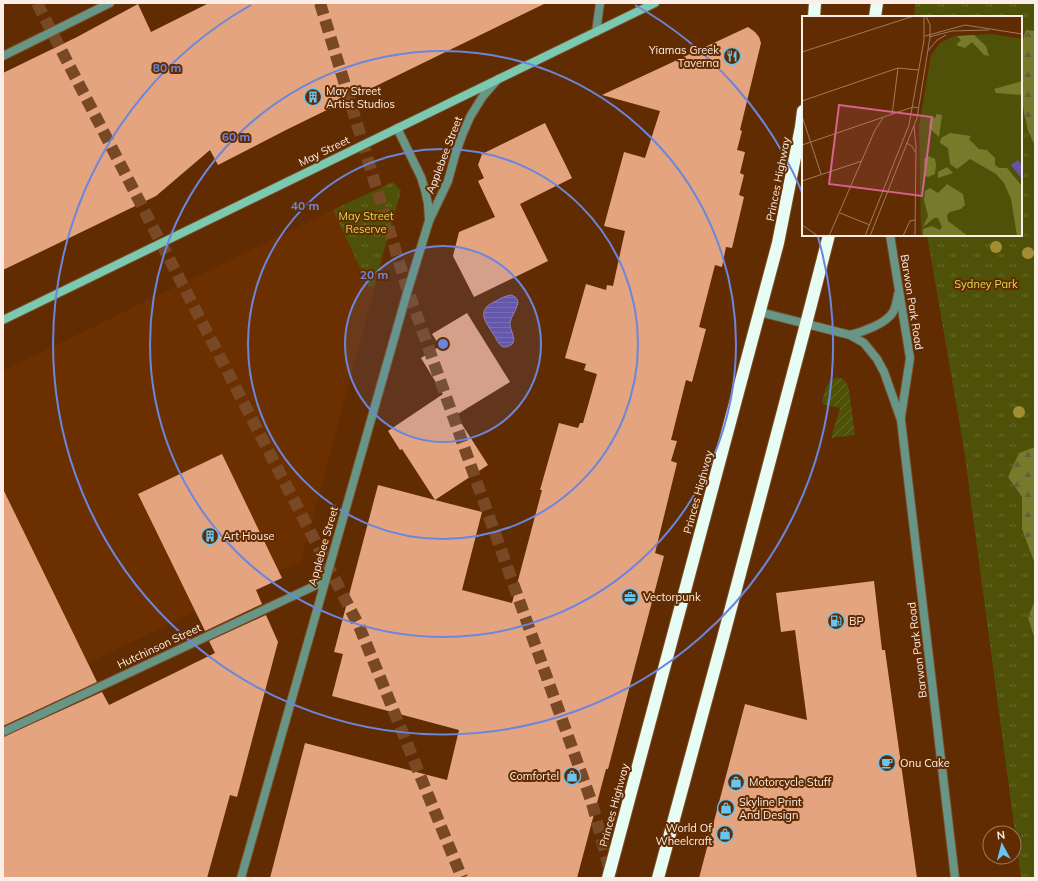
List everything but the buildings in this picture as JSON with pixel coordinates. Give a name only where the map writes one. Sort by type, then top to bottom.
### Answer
[{"type":"highway","points":[[814,16],[815,3]]},
{"type":"highway","points":[[875,16],[877,3]]},
{"type":"highway","name":"Princes Highway","points":[[608,878],[781,231],[802,119]]},
{"type":"highway","points":[[658,878],[829,236]]},
{"type":"main road","name":"May Street","points":[[3,320],[655,3]]},
{"type":"street","points":[[3,56],[110,3]]},
{"type":"street","points":[[596,32],[600,3]]},
{"type":"street","name":"Applebee Street","points":[[242,878],[325,581],[429,221],[448,181],[456,152],[470,117],[483,96],[498,79]]},
{"type":"street","name":"Applebee Street","points":[[397,128],[421,177],[428,204],[429,221]]},
{"type":"street","name":"Barwon Park Road","points":[[890,236],[910,358],[901,420]]},
{"type":"street","points":[[850,335],[863,332],[886,319],[893,312],[899,291]]},
{"type":"street","name":"Barwon Park Road","points":[[760,312],[850,335],[864,344],[877,359],[884,372],[901,420],[955,878]]},
{"type":"street","name":"Hutchinson Street","points":[[3,732],[325,581]]},
{"type":"shaded area","points":[[393,182],[401,191],[301,561],[88,663],[3,489],[3,371]]},
{"type":"shaded area","points":[[511,295],[516,297],[518,300],[518,304],[510,324],[514,339],[512,344],[503,347],[500,345],[487,325],[484,312],[490,304],[503,297]]},
{"type":"green space","name":"Sydney Park","points":[[915,3],[1035,3],[1035,878],[1021,878],[1019,865],[1022,865],[1022,825],[1014,825],[964,449],[927,236],[1022,236],[1022,16],[914,16]]},
{"type":"green space","points":[[1026,30],[1035,31],[1035,146],[1028,131],[1023,107],[1022,43]]},
{"type":"green space","name":"May Street Reserve","points":[[393,182],[401,191],[374,285],[369,287],[333,210]]},
{"type":"green space","points":[[835,378],[843,379],[848,387],[855,435],[831,438],[840,408],[822,404],[824,393],[829,382]]},
{"type":"green space","points":[[1035,447],[1035,564],[1022,529],[1022,497],[1008,477],[1019,453]]},
{"type":"green space","points":[[1035,600],[1035,639],[1028,618]]},
{"type":"tunnel","points":[[37,3],[359,626],[462,878]]},
{"type":"tunnel","points":[[320,3],[407,288],[592,803],[611,875]]},
{"type":"place","name":"Yiamas Greek Taverna","points":[[732,56]]},
{"type":"place","name":"May Street Artist Studios","points":[[313,97]]},
{"type":"place","name":"Art House","points":[[210,536]]},
{"type":"place","name":"Vectorpunk","points":[[630,597]]},
{"type":"place","name":"BP","points":[[836,621]]},
{"type":"place","name":"Onu Cake","points":[[887,763]]},
{"type":"place","name":"Comfortel","points":[[572,776]]},
{"type":"place","name":"Motorcycle Stuff","points":[[736,782]]},
{"type":"place","name":"Skyline Print And Design","points":[[726,808]]},
{"type":"place","name":"World Of Wheelcraft","points":[[725,834]]}]
